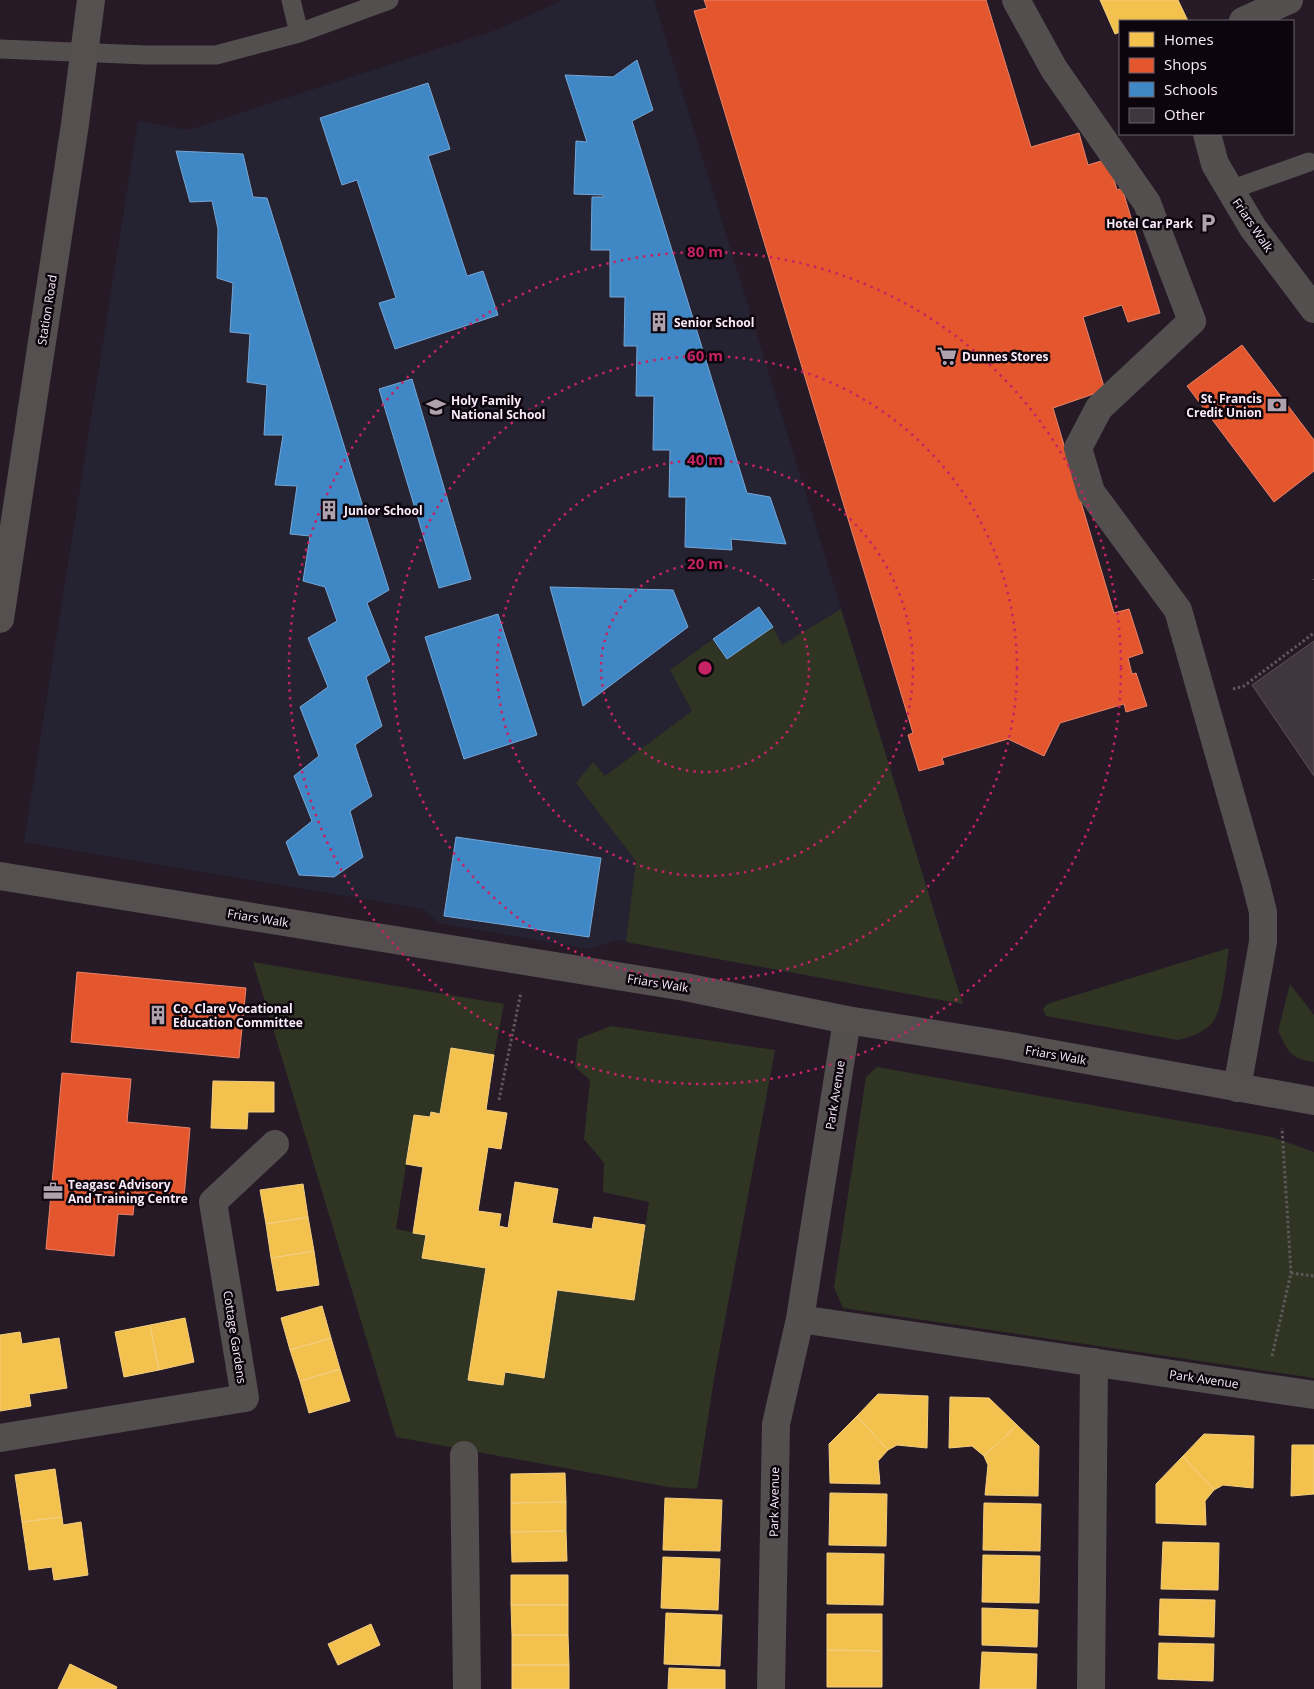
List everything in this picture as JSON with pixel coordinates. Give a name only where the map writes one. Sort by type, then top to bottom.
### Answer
[{"type":"street","name":"Station Road","points":[[0,619],[92,0]]},
{"type":"street","points":[[1016,0],[1054,70],[1146,203],[1192,321],[1099,408],[1078,448],[1090,492],[1178,610],[1263,912],[1263,942],[1237,1088]]},
{"type":"street","points":[[1245,20],[1289,0]]},
{"type":"street","name":"Friars Walk","points":[[1207,135],[1215,164],[1253,228],[1314,309]]},
{"type":"street","name":"Friars Walk","points":[[0,876],[685,987],[846,1020],[1004,1045],[1314,1101]]},
{"type":"street","name":"Park Avenue","points":[[771,1689],[776,1424],[800,1319],[846,1020]]},
{"type":"street","name":"Cottage Gardens","points":[[0,1438],[245,1398],[213,1202],[275,1144]]},
{"type":"street","name":"Park Avenue","points":[[800,1319],[1314,1395]]},
{"type":"street","points":[[1091,1689],[1094,1362]]},
{"type":"street","points":[[464,1456],[467,1689]]},
{"type":"lane","points":[[291,0],[299,33]]},
{"type":"lane","points":[[0,49],[216,55],[299,33],[389,0]]},
{"type":"lane","points":[[1230,190],[1309,162]]},
{"type":"path","points":[[1203,698],[1244,686],[1314,633]]},
{"type":"path","points":[[499,1100],[519,1007],[526,961]]},
{"type":"path","points":[[1265,1388],[1291,1273],[1280,1094]]},
{"type":"path","points":[[1291,1273],[1314,1276]]},
{"type":"shaded area","name":"Holy Family National School","points":[[563,0],[654,0],[963,1004],[617,940],[588,949],[439,923],[423,909],[24,842],[138,121],[188,130],[496,30]]},
{"type":"green space","points":[[841,609],[963,1004],[626,942],[636,861],[576,783],[593,762],[605,776],[692,711],[670,670],[712,640],[727,659],[773,627],[782,645]]},
{"type":"green space","points":[[1229,948],[1221,999],[1216,1017],[1205,1029],[1178,1040],[1046,1016],[1043,1009],[1047,1004]]},
{"type":"green space","points":[[253,962],[504,1004],[494,1055],[451,1049],[440,1114],[431,1112],[430,1117],[414,1115],[396,1229],[426,1235],[422,1258],[486,1268],[469,1380],[503,1385],[505,1372],[544,1378],[557,1290],[634,1300],[649,1202],[603,1192],[604,1163],[584,1139],[590,1080],[575,1067],[578,1039],[611,1026],[775,1050],[714,1379],[697,1489],[668,1487],[396,1437]]},
{"type":"green space","points":[[1290,984],[1314,1015],[1314,1062],[1299,1058],[1291,1053],[1278,1031]]},
{"type":"green space","points":[[877,1067],[1272,1137],[1314,1152],[1314,1378],[843,1308],[834,1287],[866,1077]]},
{"type":"building: Homes","points":[[1100,0],[1178,0],[1188,20],[1119,20],[1119,32],[1115,34]]},
{"type":"building: Homes","points":[[451,1048],[494,1055],[486,1110],[507,1113],[501,1149],[488,1147],[478,1211],[501,1214],[499,1226],[508,1228],[515,1182],[558,1189],[552,1223],[592,1229],[594,1217],[645,1225],[634,1300],[557,1290],[544,1378],[505,1372],[503,1385],[468,1380],[486,1268],[422,1258],[426,1235],[413,1233],[423,1167],[406,1164],[414,1115],[430,1117],[431,1112],[440,1114]]},
{"type":"building: Homes","points":[[213,1081],[274,1082],[274,1112],[248,1112],[247,1129],[211,1128]]},
{"type":"building: Homes","points":[[303,1184],[308,1217],[266,1224],[260,1190]]},
{"type":"building: Homes","points":[[308,1217],[314,1251],[271,1258],[266,1224]]},
{"type":"building: Homes","points":[[314,1251],[319,1285],[277,1291],[271,1258]]},
{"type":"building: Homes","points":[[322,1306],[331,1338],[290,1350],[281,1318]]},
{"type":"building: Homes","points":[[185,1318],[194,1362],[159,1370],[150,1325]]},
{"type":"building: Homes","points":[[150,1325],[159,1370],[124,1377],[115,1332]]},
{"type":"building: Homes","points":[[20,1332],[22,1344],[59,1338],[67,1388],[29,1394],[31,1406],[0,1411],[0,1335]]},
{"type":"building: Homes","points":[[331,1338],[340,1369],[300,1381],[290,1350]]},
{"type":"building: Homes","points":[[340,1369],[350,1401],[309,1413],[300,1381]]},
{"type":"building: Homes","points":[[878,1394],[928,1396],[927,1448],[897,1445],[888,1450],[857,1416]]},
{"type":"building: Homes","points":[[950,1397],[989,1398],[1017,1425],[984,1456],[972,1446],[949,1448]]},
{"type":"building: Homes","points":[[857,1416],[888,1450],[878,1461],[880,1484],[830,1483],[829,1444]]},
{"type":"building: Homes","points":[[1017,1425],[1039,1446],[1038,1496],[985,1495],[988,1465],[984,1456]]},
{"type":"building: Homes","points":[[1204,1434],[1254,1436],[1253,1488],[1223,1485],[1214,1490],[1183,1456]]},
{"type":"building: Homes","points":[[1292,1445],[1314,1445],[1314,1494],[1291,1496]]},
{"type":"building: Homes","points":[[1183,1456],[1214,1490],[1205,1501],[1206,1525],[1156,1523],[1156,1484]]},
{"type":"building: Homes","points":[[55,1469],[62,1517],[22,1522],[15,1475]]},
{"type":"building: Homes","points":[[565,1473],[566,1502],[511,1503],[511,1474]]},
{"type":"building: Homes","points":[[830,1493],[887,1494],[886,1546],[829,1545]]},
{"type":"building: Homes","points":[[665,1498],[722,1500],[720,1551],[663,1550]]},
{"type":"building: Homes","points":[[566,1502],[566,1531],[511,1532],[511,1503]]},
{"type":"building: Homes","points":[[984,1503],[1041,1504],[1040,1551],[983,1550]]},
{"type":"building: Homes","points":[[62,1517],[63,1525],[81,1522],[88,1575],[54,1580],[52,1567],[29,1570],[22,1522]]},
{"type":"building: Homes","points":[[566,1531],[567,1561],[512,1562],[511,1532]]},
{"type":"building: Homes","points":[[1163,1542],[1219,1543],[1218,1590],[1161,1589]]},
{"type":"building: Homes","points":[[827,1553],[884,1554],[883,1605],[827,1604]]},
{"type":"building: Homes","points":[[983,1555],[1040,1556],[1039,1603],[982,1602]]},
{"type":"building: Homes","points":[[663,1557],[720,1559],[718,1610],[661,1608]]},
{"type":"building: Homes","points":[[511,1575],[568,1575],[568,1605],[511,1605]]},
{"type":"building: Homes","points":[[1160,1599],[1215,1600],[1214,1637],[1159,1635]]},
{"type":"building: Homes","points":[[511,1605],[568,1605],[568,1635],[512,1635]]},
{"type":"building: Homes","points":[[982,1608],[1038,1610],[1037,1647],[982,1645]]},
{"type":"building: Homes","points":[[666,1613],[722,1615],[720,1666],[664,1664]]},
{"type":"building: Homes","points":[[827,1614],[882,1614],[882,1651],[827,1650]]},
{"type":"building: Homes","points":[[371,1624],[380,1645],[338,1665],[328,1644]]},
{"type":"building: Homes","points":[[512,1635],[568,1635],[569,1665],[512,1665]]},
{"type":"building: Homes","points":[[1159,1643],[1214,1644],[1213,1681],[1158,1679]]},
{"type":"building: Homes","points":[[827,1650],[882,1651],[882,1687],[827,1687]]},
{"type":"building: Homes","points":[[982,1652],[1037,1654],[1036,1689],[980,1689]]},
{"type":"building: Homes","points":[[70,1664],[117,1687],[116,1689],[58,1689]]},
{"type":"building: Homes","points":[[512,1665],[569,1665],[569,1689],[512,1689]]},
{"type":"building: Homes","points":[[669,1668],[725,1670],[725,1689],[668,1689]]},
{"type":"building: Shops","name":"Dunnes Stores","points":[[704,0],[986,0],[1031,147],[1079,133],[1088,165],[1108,159],[1117,190],[1122,188],[1160,313],[1128,322],[1122,305],[1083,317],[1105,390],[1053,408],[1114,613],[1129,609],[1143,653],[1128,658],[1132,674],[1136,673],[1147,706],[1126,712],[1124,704],[1060,723],[1044,756],[1008,739],[942,758],[944,764],[919,771],[908,735],[913,733],[694,11],[707,8]]},
{"type":"building: Shops","points":[[1242,345],[1314,440],[1314,471],[1274,502],[1187,386]]},
{"type":"building: Shops","name":"Co. Clare Vocational Education Committee","points":[[77,972],[246,988],[239,1058],[71,1042]]},
{"type":"building: Shops","points":[[62,1073],[131,1079],[127,1122],[190,1128],[184,1198],[135,1193],[133,1215],[118,1214],[114,1256],[46,1249]]},
{"type":"building: Schools","name":"Senior School","points":[[637,60],[653,110],[632,121],[747,493],[770,497],[786,544],[731,539],[732,550],[685,547],[686,497],[669,497],[670,450],[653,450],[654,396],[636,396],[637,346],[624,346],[625,297],[610,297],[610,250],[591,250],[592,197],[604,197],[603,195],[574,194],[576,141],[587,142],[565,75],[613,77]]},
{"type":"building: Schools","points":[[428,83],[450,149],[428,156],[467,276],[483,271],[498,315],[395,349],[379,303],[396,298],[357,180],[342,185],[320,118]]},
{"type":"building: Schools","name":"Junior School","points":[[176,151],[243,154],[253,197],[267,198],[389,590],[367,603],[390,661],[366,677],[382,726],[355,745],[372,796],[350,811],[363,857],[334,877],[299,875],[286,842],[312,821],[294,776],[319,756],[300,707],[328,687],[308,638],[337,621],[325,587],[303,581],[310,536],[290,534],[297,486],[275,485],[283,435],[264,435],[267,385],[247,382],[250,334],[230,332],[233,283],[217,278],[218,229],[212,201],[190,202]]},
{"type":"building: Schools","points":[[412,379],[471,579],[439,588],[379,389]]},
{"type":"building: Schools","points":[[550,587],[673,590],[688,627],[583,706]]},
{"type":"building: Schools","points":[[759,607],[773,627],[727,659],[713,639]]},
{"type":"building: Schools","points":[[498,614],[537,735],[464,759],[425,637]]},
{"type":"building: Schools","points":[[456,837],[601,858],[589,937],[444,916]]},
{"type":"building: Other","points":[[1314,641],[1314,776],[1252,685]]},
{"type":"place","name":"Hotel Car Park","points":[[1208,223]]},
{"type":"place","name":"Senior School","points":[[659,322]]},
{"type":"place","name":"Dunnes Stores","points":[[947,356]]},
{"type":"place","name":"St. Francis Credit Union","points":[[1277,405]]},
{"type":"place","name":"Holy Family National School","points":[[436,407]]},
{"type":"place","name":"Junior School","points":[[329,510]]},
{"type":"place","name":"Co. Clare Vocational Education Committee","points":[[158,1015]]},
{"type":"place","name":"Teagasc Advisory And Training Centre","points":[[53,1191]]}]
